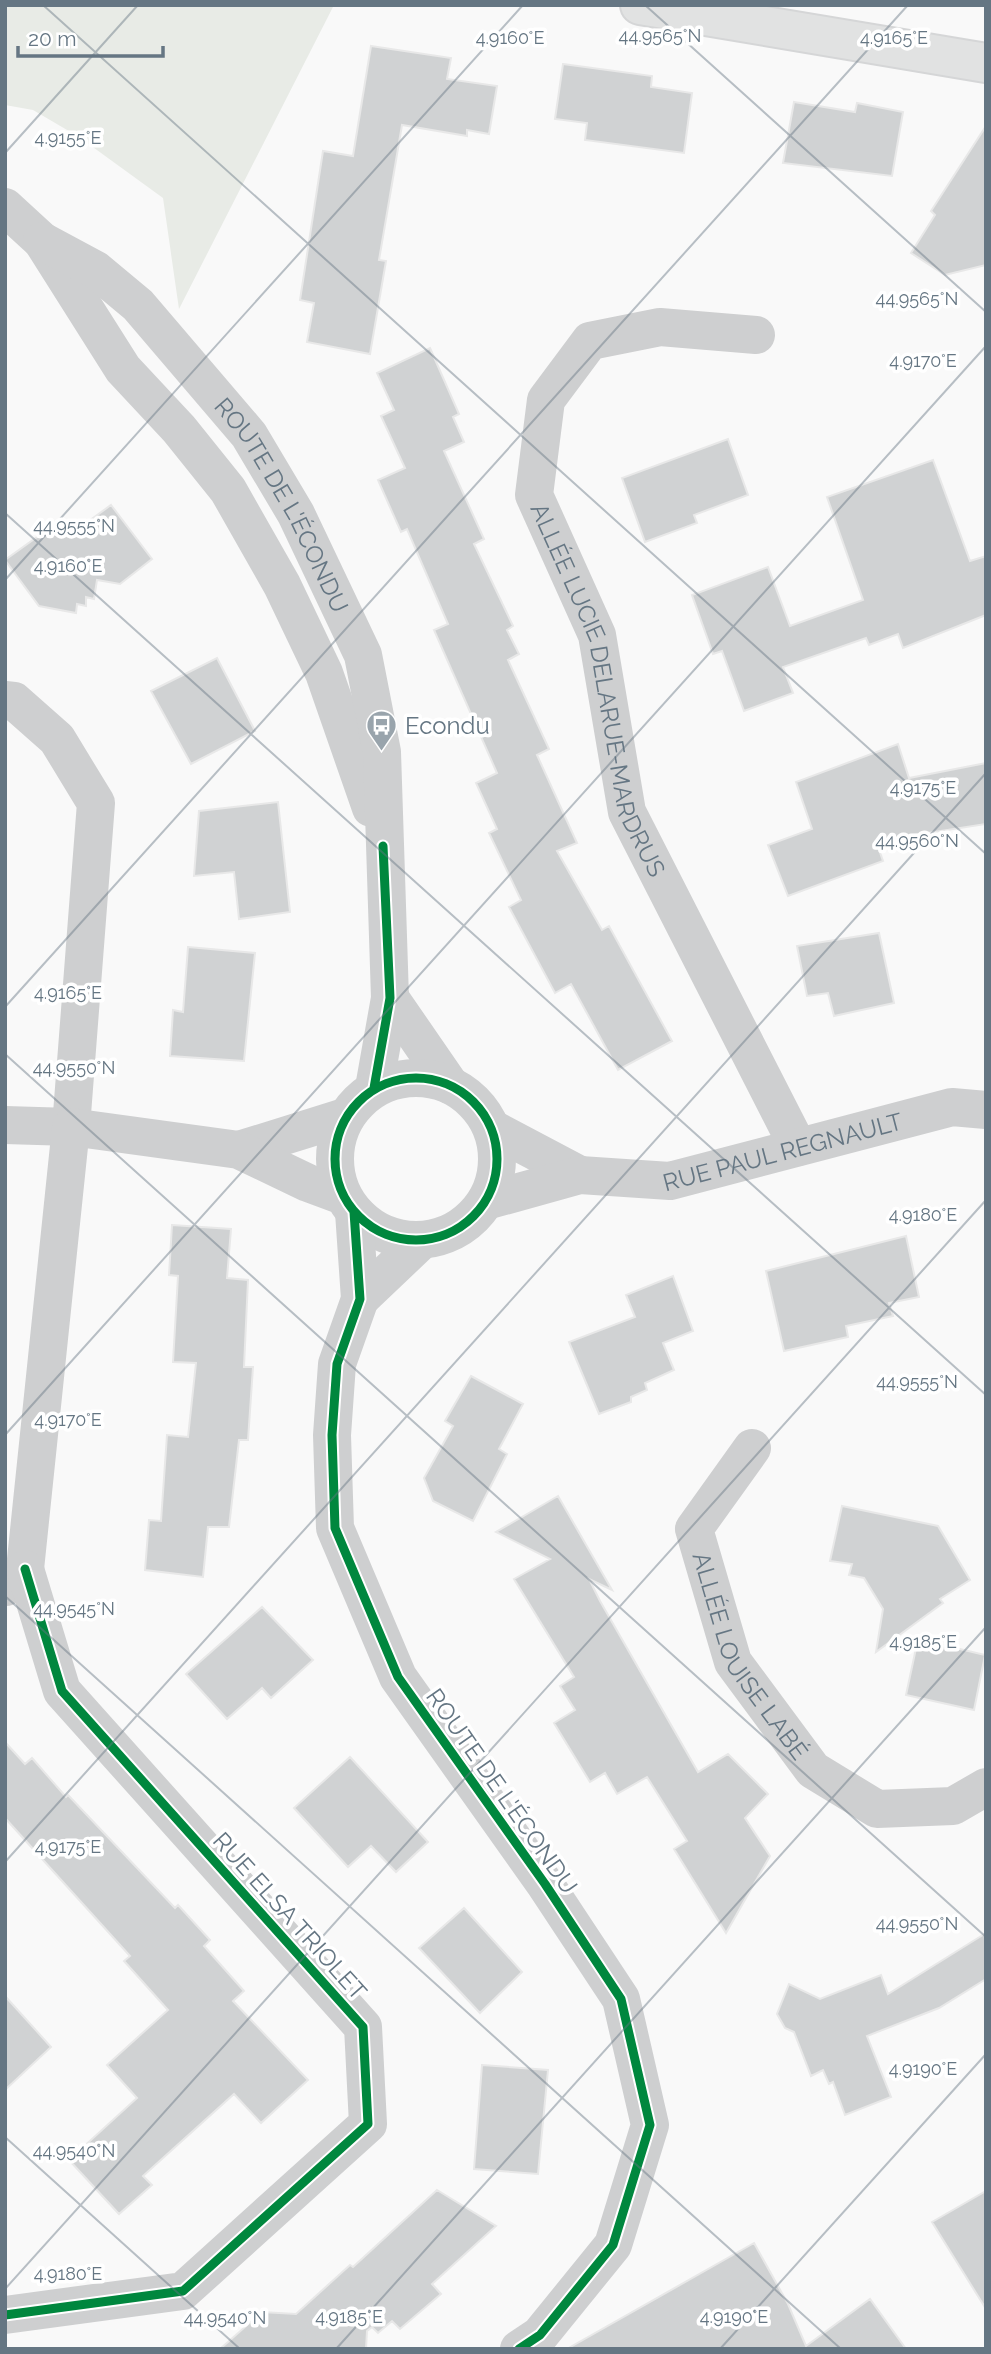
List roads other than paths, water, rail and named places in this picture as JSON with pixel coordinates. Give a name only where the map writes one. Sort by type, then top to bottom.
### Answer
[{"type":"main road","points":[[640,5],[986,63]]},
{"type":"street","name":"ROUTE DE L'ÉCONDU","points":[[5,207],[42,241],[96,270],[138,305],[248,435],[296,514],[363,655],[382,752],[390,998],[374,1088]]},
{"type":"street","name":"ROUTE DE L'ÉCONDU","points":[[42,241],[123,369],[179,429],[228,491],[275,573],[324,673],[383,846]]},
{"type":"street","name":"ALLÉE LUCIE DELARUE-MARDRUS","points":[[756,335],[660,327],[590,341],[546,400],[534,495],[597,635],[627,812],[798,1147]]},
{"type":"street","points":[[5,700],[15,701],[57,739],[96,803],[71,1128],[15,1578]]},
{"type":"street","name":"ROUTE DE L'ÉCONDU","points":[[349,1204],[373,1228],[396,1238],[421,1241],[458,1229],[474,1217],[486,1201],[496,1178],[498,1154],[493,1129],[482,1111],[450,1084],[390,998]]},
{"type":"street","name":"ROUTE DE L'ÉCONDU","points":[[450,1084],[425,1077],[399,1078],[374,1088],[345,1117],[335,1143],[335,1170],[349,1204],[360,1299],[337,1364],[332,1435],[335,1528],[397,1677],[545,1884],[621,1999],[650,2125],[613,2245],[540,2335],[519,2349]]},
{"type":"street","name":"RUE PAUL REGNAULT","points":[[486,1201],[580,1175],[670,1181],[952,1107],[986,1110]]},
{"type":"street","points":[[239,1150],[345,1117]]},
{"type":"street","points":[[5,1125],[71,1128],[239,1150],[349,1204]]},
{"type":"street","name":"RUE PAUL REGNAULT","points":[[493,1129],[580,1175]]},
{"type":"street","name":"ROUTE DE L'ÉCONDU","points":[[360,1299],[421,1241]]},
{"type":"street","name":"ALLÉE LOUISE LABÉ","points":[[752,1448],[694,1530],[733,1662],[813,1770],[877,1809],[953,1807],[986,1787]]},
{"type":"street","name":"RUE ELSA TRIOLET","points":[[5,2315],[183,2291],[368,2124],[363,2027],[62,1691],[15,1578]]},
{"type":"place","name":"Econdu","points":[[382,752]]}]
